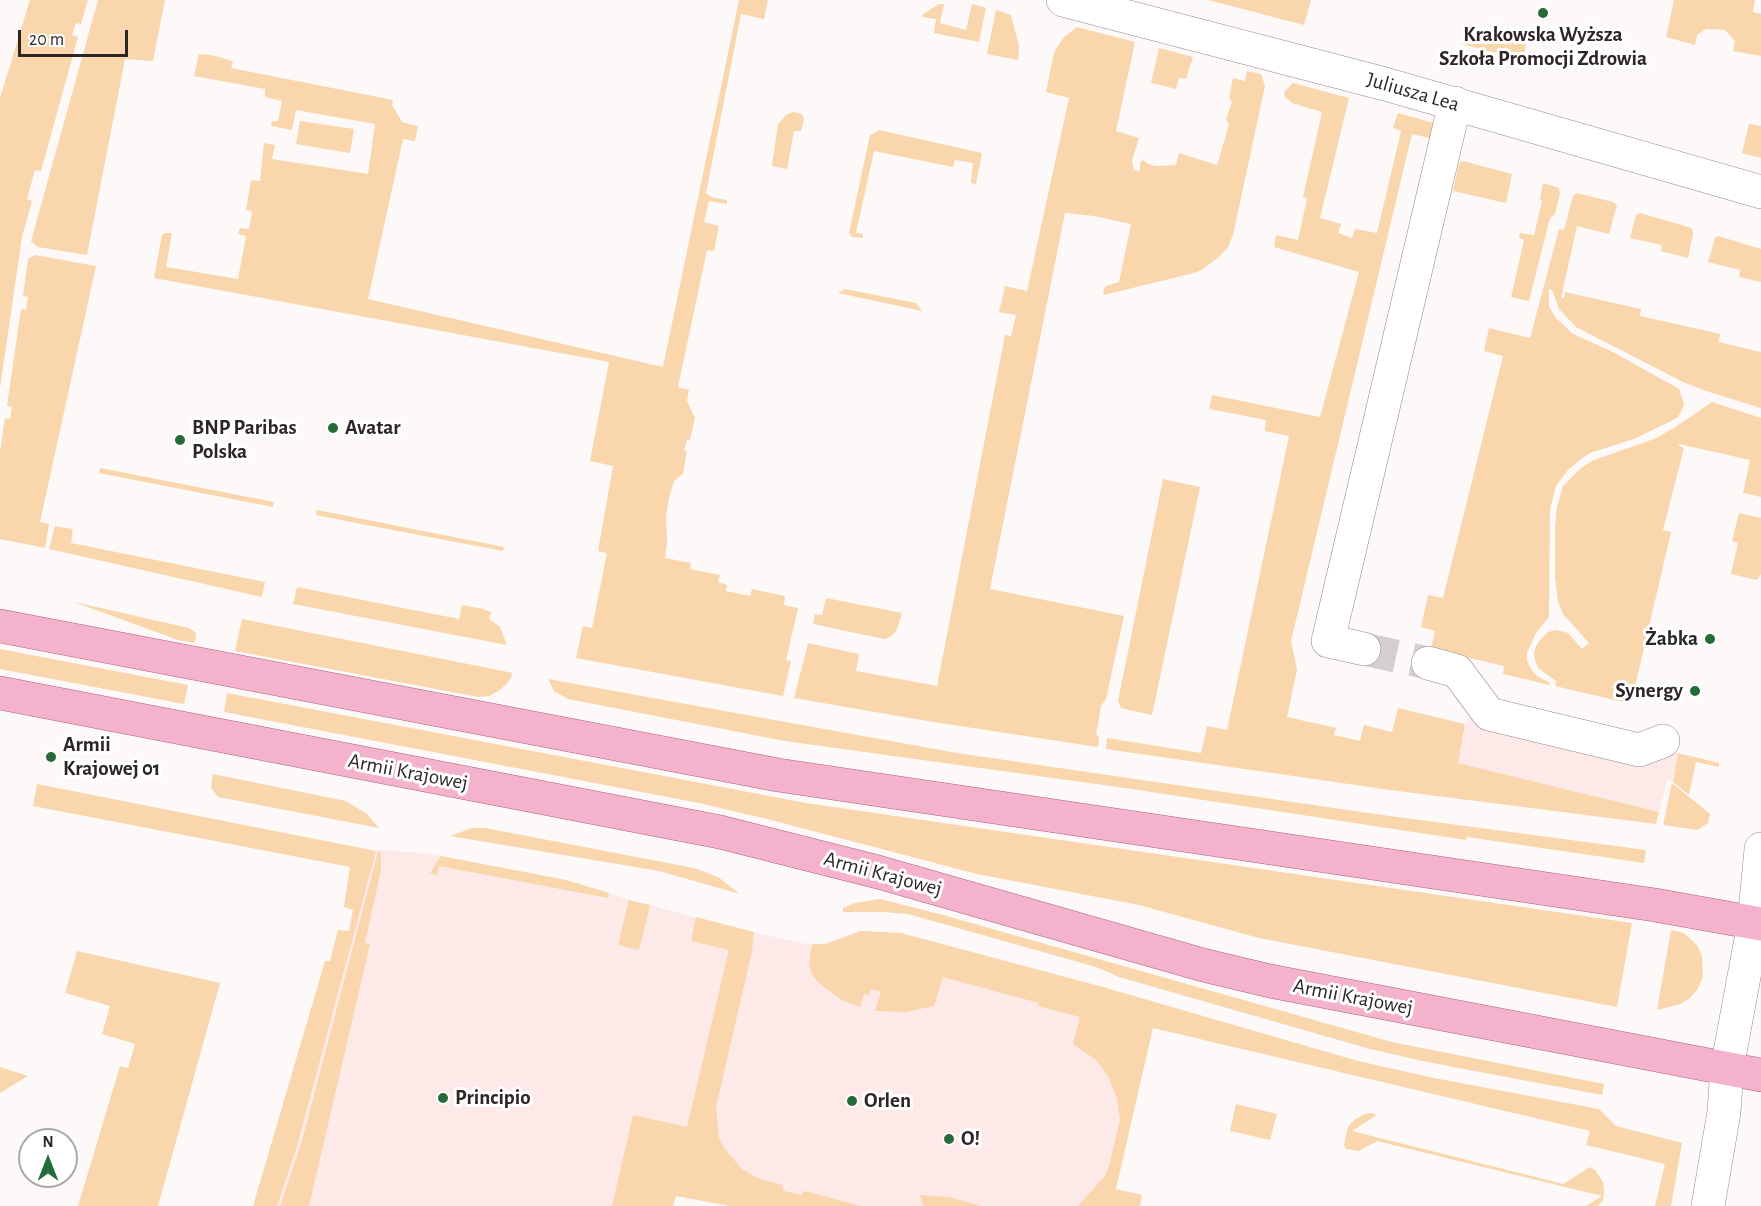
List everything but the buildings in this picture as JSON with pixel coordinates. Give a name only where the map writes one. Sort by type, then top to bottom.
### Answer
[{"type":"main road","points":[[0,626],[778,775],[1655,904],[1758,923]]},
{"type":"main road","name":"Armii Krajowej","points":[[0,693],[720,832],[878,872],[1250,977],[1761,1075]]},
{"type":"street","name":"Juliusza Lea","points":[[1063,0],[1282,56],[1761,192]]},
{"type":"street","points":[[1364,649],[1328,641],[1455,104]]},
{"type":"street","points":[[1428,663],[1457,671],[1489,714],[1639,750],[1662,741]]},
{"type":"street","points":[[1708,1206],[1724,1112],[1727,1068],[1758,923],[1761,849]]},
{"type":"shaded area","points":[[30,0],[88,0],[81,24],[76,23],[72,35],[78,37],[41,171],[35,170],[27,199],[32,201],[22,237],[0,388],[0,98]]},
{"type":"shaded area","points":[[98,0],[165,0],[153,61],[125,59],[87,255],[38,247],[31,241]]},
{"type":"shaded area","points":[[739,0],[768,0],[764,19],[741,14],[706,193],[711,197],[727,200],[727,204],[709,201],[704,222],[719,226],[714,251],[707,250],[678,387],[689,390],[687,401],[695,418],[690,440],[687,440],[684,450],[687,451],[683,474],[674,481],[669,498],[666,515],[665,558],[691,563],[690,569],[720,575],[718,582],[727,585],[726,591],[750,596],[752,589],[785,596],[784,605],[798,608],[786,660],[791,661],[783,696],[576,658],[583,626],[592,628],[607,553],[598,551],[613,466],[590,461],[609,362],[154,278],[162,235],[172,233],[166,267],[238,279],[246,236],[238,234],[240,228],[249,229],[252,211],[246,210],[251,180],[260,181],[264,143],[275,145],[272,159],[368,174],[375,124],[296,110],[292,130],[271,126],[272,121],[278,121],[282,101],[265,97],[265,89],[194,76],[199,54],[211,55],[233,61],[231,68],[393,100],[392,105],[402,122],[418,126],[415,141],[403,139],[368,299],[663,367]]},
{"type":"shaded area","points":[[1208,0],[1311,0],[1304,25]]},
{"type":"shaded area","points":[[1674,0],[1755,0],[1753,12],[1761,14],[1761,56],[1733,51],[1735,41],[1725,30],[1706,29],[1697,35],[1695,45],[1666,37]]},
{"type":"shaded area","points":[[939,4],[944,4],[940,23],[966,30],[972,4],[986,8],[979,42],[934,33],[936,19],[922,15]]},
{"type":"shaded area","points":[[996,10],[1011,15],[1019,46],[1018,60],[987,54]]},
{"type":"shaded area","points":[[1466,26],[1527,40],[1523,60],[1462,44]]},
{"type":"shaded area","points":[[1077,27],[1135,42],[1116,131],[1139,138],[1132,161],[1134,170],[1140,171],[1140,162],[1143,160],[1156,166],[1176,165],[1179,153],[1217,165],[1229,125],[1226,119],[1232,102],[1229,98],[1233,78],[1245,81],[1247,71],[1261,74],[1265,86],[1233,235],[1228,247],[1219,257],[1201,270],[1104,295],[1103,290],[1106,286],[1119,282],[1131,224],[1094,216],[1065,213],[990,589],[1124,616],[1106,699],[1101,706],[1096,735],[1099,736],[1098,747],[794,698],[808,643],[859,654],[856,671],[937,686],[1005,335],[1011,336],[1016,315],[999,312],[1005,286],[1027,291],[1069,98],[1046,92],[1054,53],[1063,38]]},
{"type":"shaded area","points":[[1159,48],[1193,57],[1186,79],[1179,78],[1176,89],[1151,83]]},
{"type":"shaded area","points":[[1293,83],[1349,98],[1320,218],[1341,224],[1338,233],[1352,238],[1355,229],[1377,233],[1401,131],[1393,128],[1398,113],[1434,123],[1434,139],[1412,134],[1291,641],[1297,670],[1287,717],[1336,728],[1334,735],[1360,741],[1364,725],[1392,732],[1398,708],[1465,724],[1458,763],[1659,812],[1656,824],[1390,790],[1106,749],[1107,738],[1201,753],[1207,726],[1227,730],[1289,436],[1265,431],[1266,420],[1209,409],[1212,395],[1320,417],[1359,272],[1274,247],[1276,235],[1298,240],[1307,198],[1303,197],[1322,112],[1292,103],[1285,97],[1284,92]]},
{"type":"shaded area","points":[[793,112],[802,114],[804,119],[801,131],[794,131],[787,169],[772,166],[778,124],[786,115]]},
{"type":"shaded area","points":[[300,121],[354,129],[350,153],[296,144]]},
{"type":"shaded area","points":[[1749,124],[1761,126],[1761,158],[1742,153]]},
{"type":"shaded area","points":[[879,130],[982,153],[976,184],[971,183],[973,163],[955,160],[953,167],[874,151],[856,233],[863,234],[863,238],[852,237],[849,233],[870,135]]},
{"type":"shaded area","points":[[1463,161],[1512,174],[1506,203],[1453,191],[1459,163]]},
{"type":"shaded area","points":[[1543,183],[1559,188],[1560,193],[1555,214],[1550,218],[1529,301],[1511,297],[1524,240],[1519,238],[1520,233],[1534,235],[1542,201],[1540,200]]},
{"type":"shaded area","points":[[1577,193],[1617,205],[1609,234],[1577,226],[1561,298],[1564,298],[1565,292],[1641,309],[1640,316],[1720,334],[1719,342],[1761,352],[1761,408],[1683,382],[1576,327],[1559,309],[1552,290],[1549,289],[1549,306],[1555,317],[1573,334],[1611,351],[1679,389],[1684,403],[1678,417],[1671,421],[1634,439],[1590,453],[1568,470],[1556,486],[1550,509],[1549,617],[1536,633],[1527,653],[1527,661],[1531,669],[1550,685],[1503,674],[1504,666],[1431,649],[1435,631],[1421,627],[1428,595],[1443,598],[1503,356],[1484,351],[1489,328],[1530,338],[1559,229],[1564,230],[1573,196]]},
{"type":"shaded area","points":[[1640,213],[1692,228],[1688,258],[1661,251],[1662,245],[1630,238],[1636,215]]},
{"type":"shaded area","points":[[1718,236],[1761,249],[1761,282],[1739,277],[1740,270],[1708,262],[1715,238]]},
{"type":"shaded area","points":[[35,255],[96,266],[40,522],[49,524],[45,548],[0,539],[0,452],[5,418],[10,419],[12,407],[7,406],[21,309],[26,310],[28,297],[23,296],[28,259]]},
{"type":"shaded area","points":[[845,289],[916,303],[922,311],[838,293]]},
{"type":"shaded area","points":[[1712,402],[1761,418],[1761,497],[1743,493],[1750,460],[1679,444],[1684,448],[1663,530],[1671,532],[1634,691],[1637,693],[1623,702],[1555,686],[1556,681],[1538,668],[1535,660],[1536,646],[1541,639],[1548,632],[1557,630],[1568,633],[1582,649],[1589,643],[1563,614],[1558,602],[1555,577],[1555,528],[1557,507],[1563,486],[1581,468],[1594,460],[1654,439]]},
{"type":"shaded area","points":[[100,468],[274,502],[273,507],[99,473]]},
{"type":"shaded area","points":[[1163,479],[1200,487],[1152,715],[1121,708],[1118,701]]},
{"type":"shaded area","points":[[317,510],[504,547],[503,551],[356,523],[316,515]]},
{"type":"shaded area","points":[[1739,513],[1761,518],[1761,574],[1757,580],[1731,574],[1738,543],[1732,541]]},
{"type":"shaded area","points":[[55,526],[73,529],[71,543],[265,582],[262,597],[49,549]]},
{"type":"shaded area","points":[[297,587],[459,619],[462,605],[483,609],[491,612],[489,619],[500,627],[507,645],[293,604]]},
{"type":"shaded area","points":[[826,598],[902,613],[897,629],[892,636],[884,639],[813,624],[815,614],[822,615]]},
{"type":"shaded area","points":[[74,602],[189,628],[196,633],[195,643],[178,640]]},
{"type":"shaded area","points":[[242,619],[513,673],[500,690],[489,696],[478,697],[235,651]]},
{"type":"shaded area","points":[[0,649],[188,685],[184,704],[0,669]]},
{"type":"shaded area","points":[[548,679],[957,753],[1375,814],[1646,850],[1644,863],[1467,837],[1466,840],[1125,788],[785,741],[568,699],[554,691]]},
{"type":"shaded area","points":[[227,693],[806,803],[1632,923],[1617,1007],[1259,938],[1139,905],[977,874],[699,803],[224,712]]},
{"type":"shaded area","points":[[1471,704],[1678,753],[1673,782],[1667,780],[1659,812],[1457,763]]},
{"type":"shaded area","points":[[1678,753],[1719,763],[1719,767],[1696,762],[1689,795],[1673,782]]},
{"type":"shaded area","points":[[213,774],[346,801],[367,814],[379,828],[218,797],[211,787]]},
{"type":"shaded area","points":[[1672,783],[1710,814],[1708,823],[1698,830],[1663,825]]},
{"type":"shaded area","points":[[37,784],[376,851],[296,1150],[277,1206],[253,1206],[325,961],[330,961],[338,930],[349,931],[353,910],[344,907],[350,867],[33,806]]},
{"type":"shaded area","points":[[472,828],[485,828],[694,868],[718,877],[740,894],[659,871],[450,836]]},
{"type":"shaded area","points":[[376,849],[429,854],[566,880],[629,900],[747,931],[1145,1018],[1104,1206],[730,1206],[676,1196],[673,1206],[277,1206],[296,1150]]},
{"type":"shaded area","points":[[378,852],[381,852],[381,870],[365,943],[370,944],[309,1206],[280,1206],[302,1141]]},
{"type":"shaded area","points":[[441,856],[566,880],[609,893],[608,898],[439,866],[437,875],[430,873]]},
{"type":"shaded area","points":[[880,899],[1392,1042],[1604,1084],[1602,1095],[1370,1049],[1119,977],[1096,967],[908,914],[843,912],[843,908],[855,903]]},
{"type":"shaded area","points":[[629,900],[650,905],[639,950],[618,945]]},
{"type":"shaded area","points":[[696,917],[754,932],[752,951],[716,1107],[719,1138],[724,1148],[742,1169],[757,1178],[782,1185],[784,1191],[801,1195],[805,1191],[861,1206],[730,1206],[676,1196],[673,1206],[612,1206],[633,1115],[687,1127],[729,950],[691,941]]},
{"type":"shaded area","points":[[1671,930],[1684,933],[1697,945],[1702,956],[1703,977],[1697,990],[1689,999],[1680,1004],[1657,1010]]},
{"type":"shaded area","points":[[861,931],[901,933],[1103,987],[1358,1061],[1434,1078],[1599,1109],[1616,1126],[1682,1143],[1671,1206],[1655,1206],[1665,1164],[1586,1145],[1590,1131],[1153,1028],[1116,1189],[1142,1195],[1140,1206],[1078,1206],[1105,1176],[1120,1120],[1117,1098],[1108,1076],[1096,1060],[1073,1044],[1080,1017],[1038,1006],[1039,1003],[943,977],[934,1006],[905,1012],[875,1011],[881,992],[871,989],[869,995],[864,994],[860,1007],[843,1001],[812,975],[809,964],[812,944],[825,944]]},
{"type":"shaded area","points":[[77,951],[220,983],[158,1206],[78,1206],[120,1066],[128,1068],[135,1044],[102,1034],[110,1006],[65,993]]},
{"type":"shaded area","points":[[0,1067],[28,1076],[0,1093]]},
{"type":"shaded area","points":[[1236,1104],[1277,1114],[1270,1140],[1230,1131]]},
{"type":"shaded area","points":[[1365,1114],[1377,1115],[1352,1131],[1563,1184],[1590,1167],[1596,1171],[1603,1182],[1603,1200],[1598,1206],[1586,1206],[1602,1196],[1377,1141],[1359,1151],[1346,1149],[1344,1145],[1348,1127],[1354,1120]]},
{"type":"shaded area","points":[[920,1195],[949,1197],[982,1206],[923,1206]]},
{"type":"tunnel","points":[[1364,649],[1428,663]]},
{"type":"place","name":"Krakowska Wyższa Szkoła Promocji Zdrowia","points":[[1543,13]]},
{"type":"place","name":"Avatar","points":[[333,428]]},
{"type":"place","name":"BNP Paribas Polska","points":[[180,440]]},
{"type":"place","name":"Żabka","points":[[1710,639]]},
{"type":"place","name":"Synergy","points":[[1695,691]]},
{"type":"place","name":"Armii Krajowej 01","points":[[51,757]]},
{"type":"place","name":"Principio","points":[[443,1098]]},
{"type":"place","name":"Orlen","points":[[852,1101]]},
{"type":"place","name":"O!","points":[[949,1139]]}]
